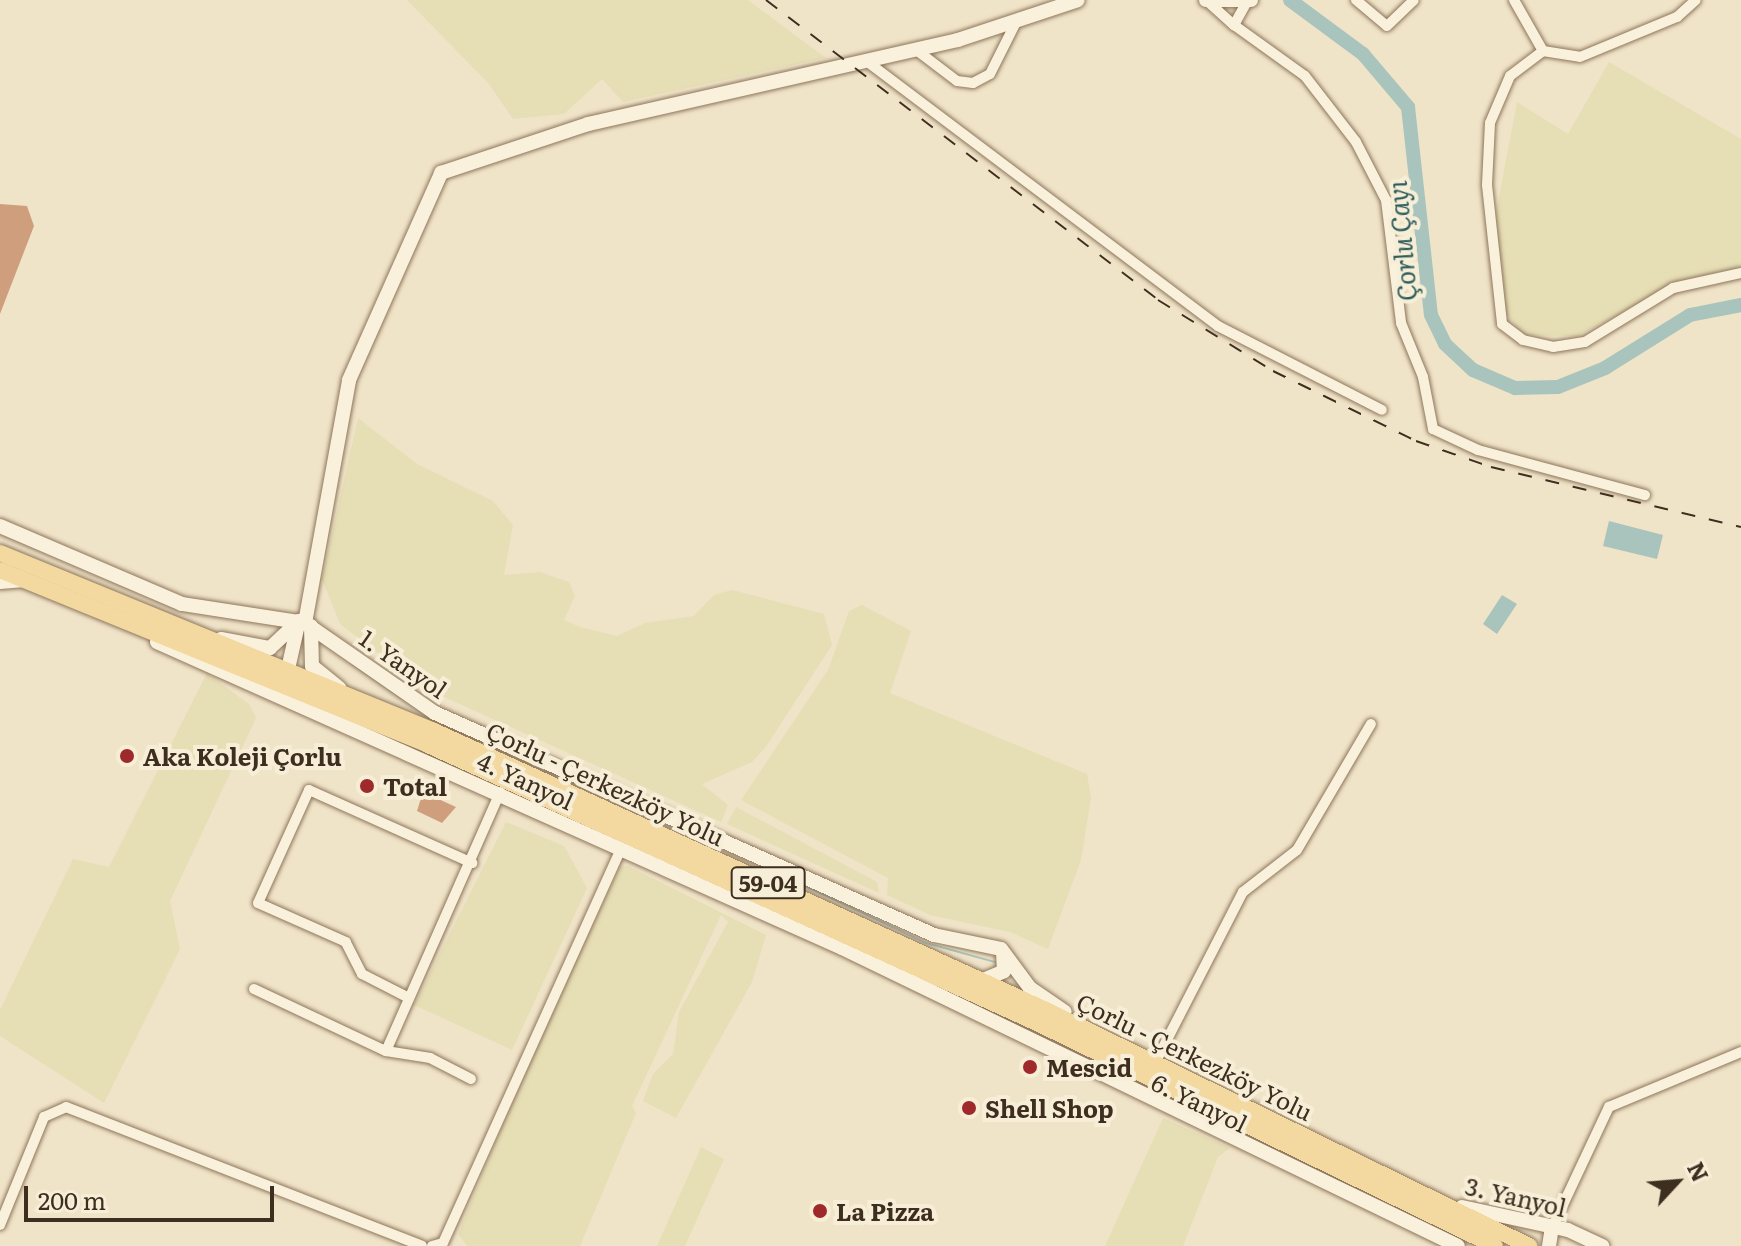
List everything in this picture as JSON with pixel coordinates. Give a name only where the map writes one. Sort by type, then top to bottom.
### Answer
[{"type":"main road","points":[[259,693],[289,674],[305,623],[349,380],[441,173],[588,124],[1015,24],[1078,0]]},
{"type":"main road","points":[[1206,0],[1249,1]]},
{"type":"main road","name":"1. Yanyol","points":[[0,526],[182,604],[305,623],[435,713],[934,935],[1001,949]]},
{"type":"main road","name":"Çorlu - Çerkezköy Yolu","points":[[0,553],[210,638],[289,674],[308,693],[860,942],[1495,1246]]},
{"type":"main road","name":"Çorlu - Çerkezköy Yolu","points":[[0,570],[108,613],[345,693],[981,981],[1527,1245]]},
{"type":"main road","points":[[0,582],[24,580]]},
{"type":"main road","name":"4. Yanyol","points":[[108,613],[259,693],[341,721],[926,989]]},
{"type":"main road","points":[[210,638],[270,648],[305,623]]},
{"type":"main road","points":[[305,623],[312,666],[345,693]]},
{"type":"main road","points":[[308,693],[341,721]]},
{"type":"main road","points":[[860,942],[926,989]]},
{"type":"main road","points":[[981,981],[1004,971],[1001,949]]},
{"type":"main road","points":[[1001,949],[1040,997],[1114,1044]]},
{"type":"main road","name":"6. Yanyol","points":[[926,989],[1458,1246]]},
{"type":"main road","name":"3. Yanyol","points":[[1418,1193],[1546,1227],[1603,1246]]},
{"type":"main road","points":[[1527,1245],[1546,1227]]},
{"type":"main road","points":[[1546,1227],[1549,1246]]},
{"type":"street","points":[[1206,0],[1234,25],[1305,76],[1356,142],[1386,200],[1401,323],[1423,377],[1433,429],[1478,450],[1645,495]]},
{"type":"street","points":[[1356,0],[1387,26],[1414,0]]},
{"type":"street","points":[[1696,0],[1677,17],[1580,57],[1543,51],[1510,76],[1490,123],[1487,200],[1502,324],[1523,340],[1553,347],[1585,342],[1673,288],[1741,273]]},
{"type":"street","points":[[1234,25],[1249,1]]},
{"type":"street","points":[[1518,1],[1543,51]]},
{"type":"street","points":[[915,49],[957,81],[973,83],[990,74],[1015,24]]},
{"type":"street","points":[[865,60],[1218,326],[1382,410]]},
{"type":"street","points":[[1155,1063],[1243,892],[1297,850],[1371,724]]},
{"type":"street","points":[[409,998],[362,974],[346,942],[258,903],[309,790],[472,863]]},
{"type":"street","points":[[386,1051],[472,863],[500,792]]},
{"type":"street","points":[[432,1246],[443,1243],[621,848]]},
{"type":"street","points":[[254,989],[386,1051],[430,1058],[471,1079]]},
{"type":"street","points":[[1546,1227],[1609,1107],[1741,1052]]},
{"type":"street","points":[[0,1225],[44,1117],[66,1107],[422,1246]]},
{"type":"shaded area","points":[[407,0],[748,0],[826,58],[623,102],[602,79],[564,114],[513,119],[489,84]]},
{"type":"shaded area","points":[[1609,62],[1741,139],[1741,267],[1682,281],[1577,336],[1524,335],[1498,305],[1495,219],[1517,102],[1568,134]]},
{"type":"shaded area","points":[[358,418],[417,464],[493,501],[513,525],[504,575],[540,572],[569,582],[575,596],[564,620],[580,627],[617,636],[645,623],[694,616],[714,595],[732,590],[824,614],[832,645],[765,748],[752,762],[702,784],[728,805],[721,822],[422,687],[340,624],[322,579]]},
{"type":"shaded area","points":[[862,605],[911,631],[890,693],[1087,774],[1091,798],[1081,860],[1048,949],[1010,932],[930,915],[887,895],[888,878],[741,800],[828,670],[849,611]]},
{"type":"shaded area","points":[[207,673],[250,705],[256,718],[170,901],[180,949],[104,1103],[0,1036],[0,1010],[73,859],[109,867]]},
{"type":"shaded area","points":[[736,807],[877,882],[879,893],[727,824]]},
{"type":"shaded area","points":[[506,822],[564,846],[587,888],[512,1050],[414,1005]]},
{"type":"shaded area","points":[[628,866],[766,935],[752,982],[676,1118],[643,1101],[653,1074],[673,1054],[679,1012],[728,922],[721,915],[632,1106],[636,1113],[580,1246],[467,1246],[458,1234],[529,1061],[620,867]]},
{"type":"shaded area","points":[[1163,1118],[1230,1148],[1218,1157],[1183,1246],[1105,1246]]},
{"type":"shaded area","points":[[701,1147],[724,1159],[685,1246],[657,1246]]},
{"type":"water","points":[[1609,521],[1663,535],[1657,559],[1603,546]]},
{"type":"water","points":[[1502,595],[1517,604],[1497,634],[1483,624]]},
{"type":"building","points":[[0,204],[27,206],[34,226],[0,314]]},
{"type":"building","points":[[423,792],[456,807],[442,823],[417,811]]},
{"type":"waterway","name":"Çorlu Çayı","points":[[1290,0],[1363,54],[1408,107],[1431,315],[1445,344],[1473,370],[1515,388],[1558,387],[1605,368],[1690,315],[1741,305]]},
{"type":"waterway","points":[[352,664],[428,716]]},
{"type":"waterway","points":[[547,770],[625,805]]},
{"type":"waterway","points":[[763,866],[926,943],[995,962]]},
{"type":"railway","points":[[766,0],[1158,300],[1273,371],[1416,441],[1491,467],[1741,527]]},
{"type":"place","name":"Aka Koleji Çorlu","points":[[127,756]]},
{"type":"place","name":"Total","points":[[367,786]]},
{"type":"place","name":"Mescid","points":[[1030,1067]]},
{"type":"place","name":"Shell Shop","points":[[969,1108]]},
{"type":"place","name":"La Pizza","points":[[820,1211]]}]
